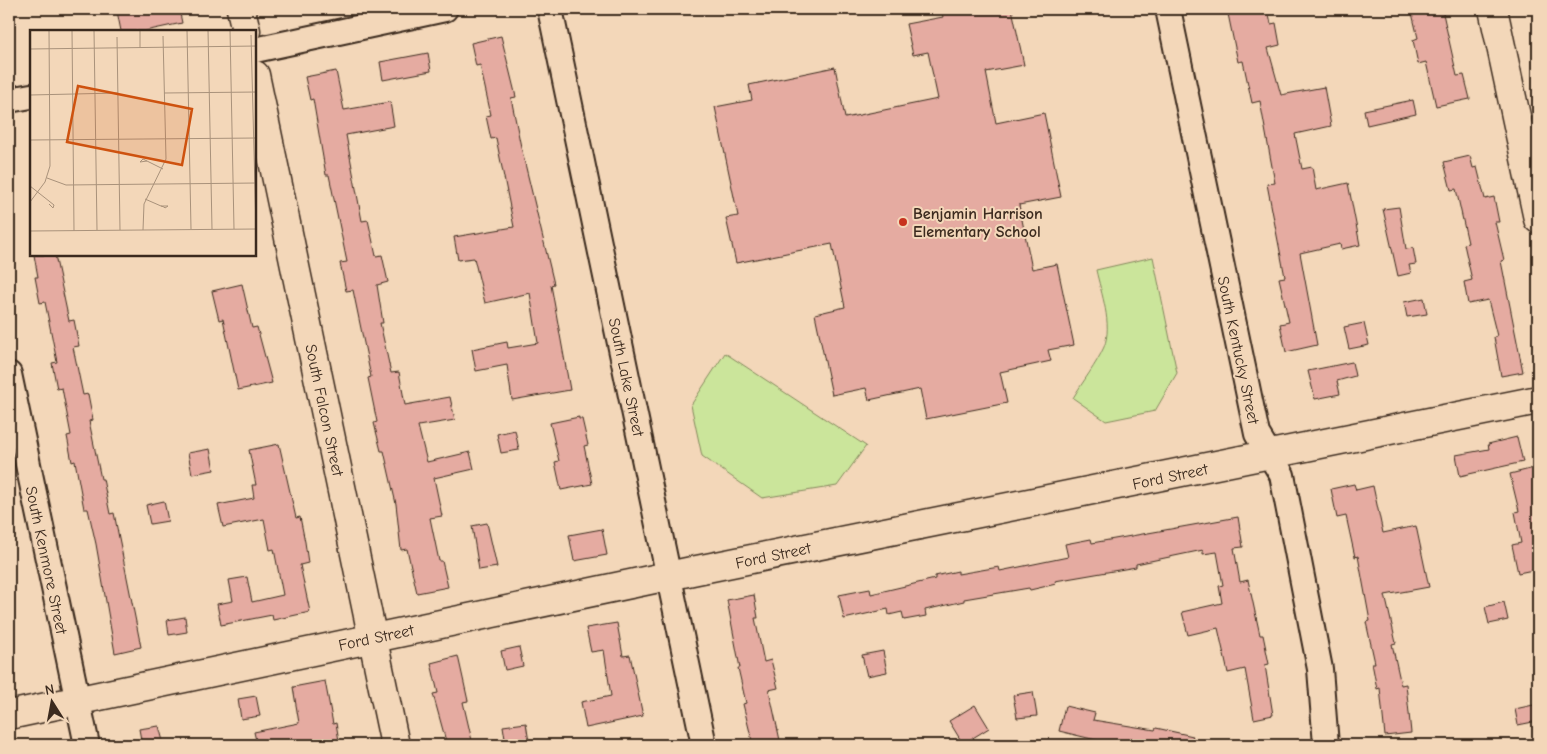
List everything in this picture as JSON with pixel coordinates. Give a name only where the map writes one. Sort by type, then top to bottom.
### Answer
[{"type":"street","points":[[241,9],[246,30]]},
{"type":"street","points":[[256,50],[445,9]]},
{"type":"street","name":"South Lake Street","points":[[550,9],[704,745]]},
{"type":"street","name":"South Kentucky Street","points":[[1168,9],[1257,434],[1282,475],[1318,659],[1326,745]]},
{"type":"street","points":[[1493,9],[1538,219]]},
{"type":"street","name":"South Falcon Street","points":[[256,80],[395,745]]},
{"type":"street","points":[[9,100],[30,96]]},
{"type":"street","name":"South Kenmore Street","points":[[9,374],[87,745]]},
{"type":"street","name":"Ford Street","points":[[9,715],[226,671],[372,638],[669,576],[1270,456],[1538,400]]},
{"type":"green space","points":[[1153,257],[1177,373],[1155,411],[1106,421],[1073,398],[1097,360],[1104,347],[1106,338],[1107,319],[1096,270]]},
{"type":"green space","points":[[725,353],[866,446],[837,486],[762,498],[702,456],[691,405]]},
{"type":"building","points":[[131,9],[179,9],[182,23],[150,30],[121,30],[117,11]]},
{"type":"building","points":[[941,9],[1012,9],[1024,65],[986,72],[996,123],[1044,113],[1061,197],[1019,205],[1032,269],[1057,264],[1074,345],[1048,350],[1051,361],[1000,372],[1007,403],[926,419],[920,389],[869,400],[866,388],[832,395],[815,314],[845,307],[832,244],[736,263],[726,218],[738,216],[715,107],[752,100],[749,85],[835,67],[845,118],[938,99],[928,52],[913,55],[906,24],[943,17]]},
{"type":"building","points":[[1227,9],[1268,9],[1271,24],[1276,23],[1280,45],[1268,48],[1281,95],[1324,87],[1331,126],[1295,134],[1302,169],[1312,167],[1316,190],[1348,183],[1360,245],[1341,249],[1340,244],[1300,253],[1317,345],[1286,352],[1280,324],[1289,322],[1279,278],[1285,277],[1267,184],[1275,183],[1260,101],[1252,103],[1243,61],[1238,62]]},
{"type":"building","points":[[1411,9],[1442,9],[1457,76],[1464,75],[1470,99],[1436,106],[1426,62],[1418,64],[1413,40],[1418,38]]},
{"type":"building","points":[[501,36],[516,97],[511,98],[521,147],[554,284],[551,285],[570,390],[512,400],[507,365],[476,371],[472,349],[507,342],[508,348],[538,343],[530,293],[485,303],[474,258],[458,260],[454,237],[514,227],[496,138],[491,139],[486,116],[491,115],[480,65],[476,66],[471,43]]},
{"type":"building","points":[[428,53],[431,71],[383,80],[380,62]]},
{"type":"building","points":[[336,71],[344,110],[390,102],[394,126],[346,135],[362,221],[368,220],[376,256],[382,255],[388,282],[377,285],[383,323],[380,323],[391,373],[399,372],[405,405],[450,397],[455,420],[418,426],[427,462],[470,452],[474,469],[434,478],[442,516],[430,518],[439,561],[442,561],[448,587],[417,593],[407,549],[401,550],[396,504],[384,451],[381,451],[374,423],[377,422],[368,378],[371,377],[353,290],[346,291],[340,263],[347,262],[329,175],[326,175],[313,99],[310,100],[305,77]]},
{"type":"building","points":[[1413,100],[1416,114],[1367,125],[1364,110]]},
{"type":"building","points":[[1470,156],[1473,168],[1477,167],[1485,199],[1494,197],[1499,222],[1495,222],[1504,260],[1501,261],[1523,372],[1501,376],[1494,337],[1497,336],[1488,300],[1468,304],[1464,282],[1472,280],[1464,244],[1468,243],[1456,189],[1451,190],[1444,162]]},
{"type":"building","points":[[1399,207],[1406,249],[1413,248],[1416,264],[1409,265],[1411,273],[1398,276],[1383,209]]},
{"type":"building","points":[[34,256],[55,256],[69,321],[74,320],[79,346],[73,347],[83,395],[88,394],[93,420],[89,421],[101,479],[103,479],[110,514],[114,513],[141,647],[115,653],[96,544],[88,509],[84,509],[75,461],[72,462],[67,436],[71,435],[62,388],[57,389],[52,363],[57,362],[45,302],[40,303],[35,277],[38,277]]},
{"type":"building","points":[[242,284],[252,328],[257,327],[272,383],[238,390],[223,319],[219,320],[212,291]]},
{"type":"building","points":[[1424,298],[1427,314],[1407,317],[1404,302]]},
{"type":"building","points":[[1364,323],[1369,345],[1349,349],[1344,327]]},
{"type":"building","points":[[1352,362],[1355,376],[1337,381],[1340,394],[1315,399],[1308,371]]},
{"type":"building","points":[[579,417],[579,419],[582,419],[588,445],[584,446],[592,484],[561,490],[555,462],[559,461],[550,423]]},
{"type":"building","points":[[515,430],[519,450],[501,453],[497,434]]},
{"type":"building","points":[[1517,437],[1523,462],[1460,476],[1456,455],[1489,449],[1488,444]]},
{"type":"building","points":[[279,444],[296,518],[300,517],[305,542],[308,563],[300,565],[310,612],[273,620],[272,615],[221,625],[217,604],[233,601],[229,580],[247,577],[252,602],[283,595],[274,549],[270,550],[264,519],[223,527],[218,505],[254,498],[252,485],[256,485],[249,450]]},
{"type":"building","points":[[210,449],[214,470],[192,474],[188,453]]},
{"type":"building","points":[[1534,468],[1538,489],[1538,569],[1518,573],[1512,545],[1521,543],[1515,512],[1519,511],[1510,474]]},
{"type":"building","points":[[1354,484],[1356,490],[1373,486],[1383,533],[1416,526],[1429,587],[1385,595],[1396,643],[1392,644],[1401,685],[1406,684],[1411,733],[1385,736],[1380,688],[1377,689],[1372,663],[1375,663],[1366,622],[1370,621],[1358,556],[1355,557],[1346,516],[1337,518],[1331,489]]},
{"type":"building","points":[[164,501],[168,521],[150,524],[146,505]]},
{"type":"building","points":[[1238,517],[1243,547],[1234,548],[1240,582],[1248,580],[1260,635],[1263,635],[1269,664],[1265,665],[1273,715],[1254,719],[1245,669],[1228,673],[1218,628],[1188,635],[1182,612],[1222,603],[1219,586],[1223,585],[1217,552],[1203,554],[1203,550],[1136,564],[1136,567],[1055,581],[1056,584],[1030,590],[1029,588],[964,599],[964,601],[925,610],[926,616],[904,620],[902,612],[889,615],[888,609],[844,619],[839,595],[870,589],[871,594],[935,579],[935,576],[958,571],[958,574],[999,567],[1000,571],[1068,557],[1065,544],[1091,539],[1092,543]]},
{"type":"building","points":[[487,523],[497,567],[479,570],[472,526]]},
{"type":"building","points":[[602,529],[607,555],[574,561],[569,535]]},
{"type":"building","points":[[754,595],[758,618],[755,618],[764,662],[771,660],[778,688],[769,690],[781,745],[753,745],[743,704],[746,703],[738,668],[740,668],[727,600]]},
{"type":"building","points":[[1504,602],[1508,620],[1489,624],[1485,607]]},
{"type":"building","points":[[185,617],[187,632],[169,635],[167,620]]},
{"type":"building","points":[[617,623],[623,656],[630,655],[643,716],[586,728],[581,702],[611,696],[604,650],[591,652],[586,628]]},
{"type":"building","points":[[519,647],[523,666],[505,670],[501,651]]},
{"type":"building","points":[[883,651],[887,672],[867,676],[862,655]]},
{"type":"building","points":[[458,656],[468,701],[463,702],[473,745],[447,745],[433,694],[438,693],[431,663]]},
{"type":"building","points":[[325,681],[333,724],[336,723],[339,741],[317,745],[257,745],[254,732],[299,723],[293,687]]},
{"type":"building","points":[[1033,692],[1037,716],[1017,718],[1013,695]]},
{"type":"building","points":[[256,696],[260,716],[241,719],[238,699]]},
{"type":"building","points":[[1538,704],[1538,721],[1518,725],[1515,709]]},
{"type":"building","points":[[975,705],[989,728],[963,744],[949,721]]},
{"type":"building","points":[[1065,706],[1095,713],[1093,720],[1155,730],[1156,728],[1193,736],[1192,738],[1199,740],[1198,745],[1099,745],[1100,741],[1059,731]]},
{"type":"building","points":[[526,723],[529,742],[506,745],[503,726]]},
{"type":"building","points":[[159,726],[164,745],[142,745],[139,729]]},
{"type":"place","name":"Benjamin Harrison Elementary School","points":[[903,222]]}]
